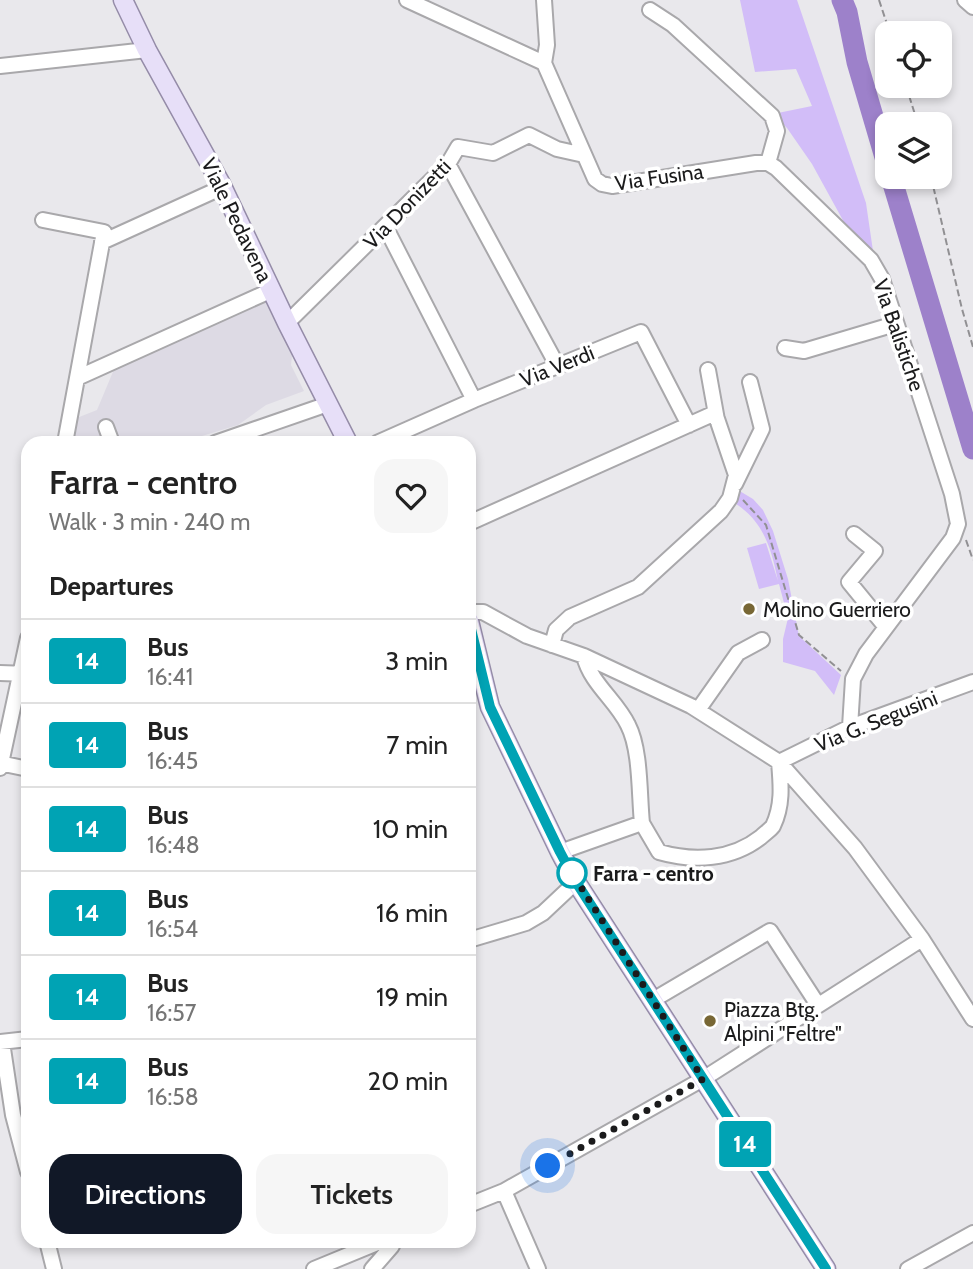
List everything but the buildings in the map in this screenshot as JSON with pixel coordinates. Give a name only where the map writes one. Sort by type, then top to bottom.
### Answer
[{"type":"main road","name":"Viale Pedavena","points":[[123,0],[147,50],[223,187],[344,436]]},
{"type":"main road","points":[[476,678],[576,882],[826,1269]]},
{"type":"street","points":[[407,0],[544,63]]},
{"type":"street","name":"Via Fusina","points":[[544,0],[547,45],[544,63],[595,179],[612,186],[768,163]]},
{"type":"street","points":[[965,0],[973,7]]},
{"type":"street","points":[[650,10],[673,25],[772,116],[778,131],[768,163]]},
{"type":"street","points":[[0,66],[147,50]]},
{"type":"street","name":"Via Donizetti","points":[[287,323],[386,228],[448,164],[458,147],[494,153],[529,135],[558,149],[584,155]]},
{"type":"street","name":"Via Balistiche","points":[[768,163],[871,260],[882,279],[952,494],[958,524],[953,538],[885,625],[853,679],[850,727]]},
{"type":"street","points":[[448,164],[557,365]]},
{"type":"street","points":[[102,242],[223,187]]},
{"type":"street","points":[[43,220],[104,232],[66,436]]},
{"type":"street","points":[[386,228],[474,400]]},
{"type":"street","points":[[76,378],[272,290]]},
{"type":"street","points":[[785,348],[804,351],[895,324]]},
{"type":"street","name":"Via Verdi","points":[[393,436],[557,365],[642,332],[689,425]]},
{"type":"street","points":[[708,370],[716,417],[736,475],[733,488]]},
{"type":"street","points":[[552,645],[556,630],[570,617],[638,587],[722,511],[762,429],[750,382]]},
{"type":"street","points":[[235,436],[328,404]]},
{"type":"street","points":[[476,520],[689,425],[716,417]]},
{"type":"street","points":[[106,427],[109,436]]},
{"type":"street","points":[[854,534],[875,551],[849,582],[885,625]]},
{"type":"street","points":[[476,612],[483,612],[527,636],[584,656],[698,710],[779,762],[855,848],[922,939],[973,1019]]},
{"type":"street","points":[[698,710],[738,653],[762,640]]},
{"type":"street","points":[[584,656],[591,674],[629,726],[635,749],[642,823],[659,852],[693,858],[722,856],[748,847],[772,828],[782,797],[779,762]]},
{"type":"street","points":[[0,673],[21,674]]},
{"type":"street","name":"Via G. Segusini","points":[[779,762],[850,727],[973,682]]},
{"type":"street","points":[[21,689],[0,765],[21,768]]},
{"type":"street","points":[[560,852],[642,823]]},
{"type":"street","points":[[476,938],[526,922],[543,913],[576,882]]},
{"type":"street","points":[[653,1000],[770,931],[818,1005]]},
{"type":"street","points":[[476,1202],[504,1191],[703,1079],[922,939]]},
{"type":"street","points":[[21,1040],[1,1042],[13,1115],[21,1145]]},
{"type":"street","points":[[504,1191],[538,1269]]},
{"type":"street","points":[[908,1269],[973,1233]]},
{"type":"street","points":[[49,1248],[54,1269]]},
{"type":"street","points":[[314,1269],[365,1248]]},
{"type":"street","points":[[372,1269],[390,1248]]},
{"type":"path","points":[[879,0],[886,21]]},
{"type":"path","points":[[934,189],[973,346]]},
{"type":"path","points":[[733,488],[766,525],[799,635],[825,660],[853,679]]},
{"type":"shaded area","points":[[740,0],[797,0],[866,203],[873,251],[851,235],[812,164],[787,128],[773,114],[812,106],[796,69],[755,72]]},
{"type":"shaded area","points":[[264,295],[292,356],[291,365],[304,391],[266,405],[238,425],[202,436],[62,436],[64,423],[97,410],[120,355]]},
{"type":"shaded area","points":[[738,490],[753,499],[763,510],[773,531],[788,579],[799,636],[841,675],[834,695],[815,671],[783,662],[783,639],[788,618],[779,584],[759,589],[747,548],[766,543],[778,581],[764,535],[751,516],[731,501]]},
{"type":"waterway","points":[[842,0],[875,123]]},
{"type":"waterway","points":[[895,189],[973,449]]},
{"type":"bus line","name":"14","points":[[476,646],[490,707],[576,882],[826,1269]]},
{"type":"place","name":"Molino Guerriero","points":[[749,609]]},
{"type":"place","name":"Farra - centro","points":[[572,873]]},
{"type":"place","name":"Piazza Btg. Alpini \"Feltre\"","points":[[710,1021]]},
{"type":"route","points":[[548,1166],[703,1079],[572,873]]}]
